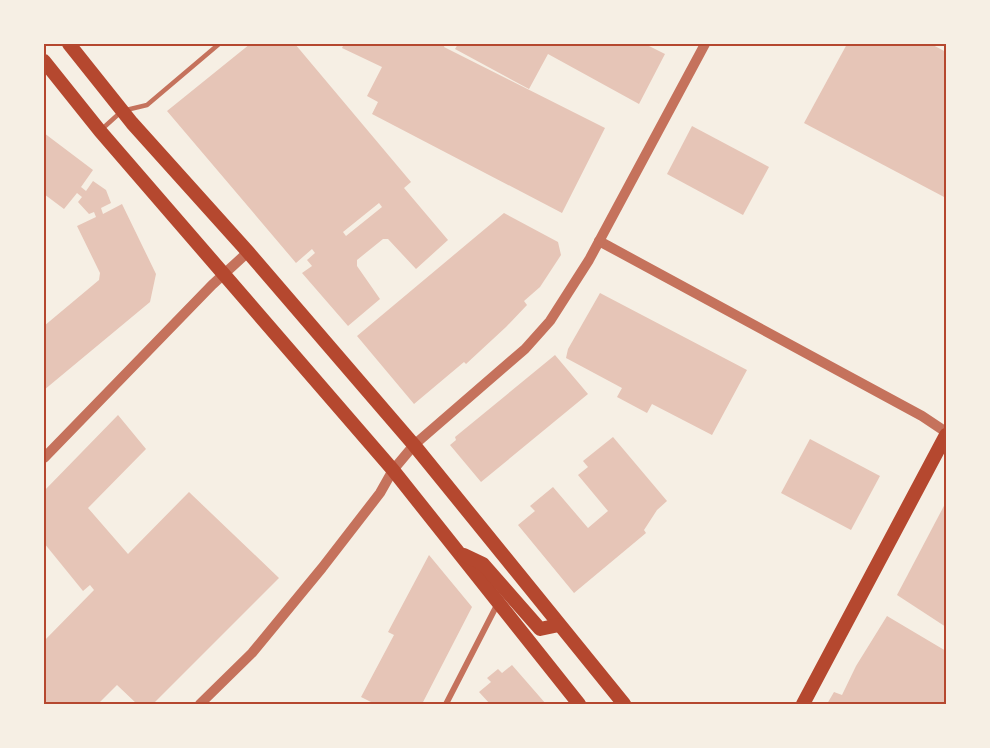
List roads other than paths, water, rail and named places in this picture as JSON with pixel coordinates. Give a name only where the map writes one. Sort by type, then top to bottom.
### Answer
[{"type":"main road","points":[[69,44],[122,111],[248,252],[414,445],[624,705]]},
{"type":"main road","points":[[44,61],[100,131],[393,470],[579,705]]},
{"type":"main road","points":[[803,705],[946,433]]},
{"type":"main road","points":[[459,553],[483,564],[540,629],[559,626]]},
{"type":"street","points":[[200,705],[264,638],[373,502],[393,470],[414,445],[525,349],[550,321],[566,299],[599,242],[705,44]]},
{"type":"street","points":[[599,242],[922,416],[946,433]]},
{"type":"street","points":[[44,458],[248,252]]},
{"type":"street","points":[[446,705],[498,602]]},
{"type":"lane","points":[[100,131],[122,111],[147,105],[219,44]]}]
